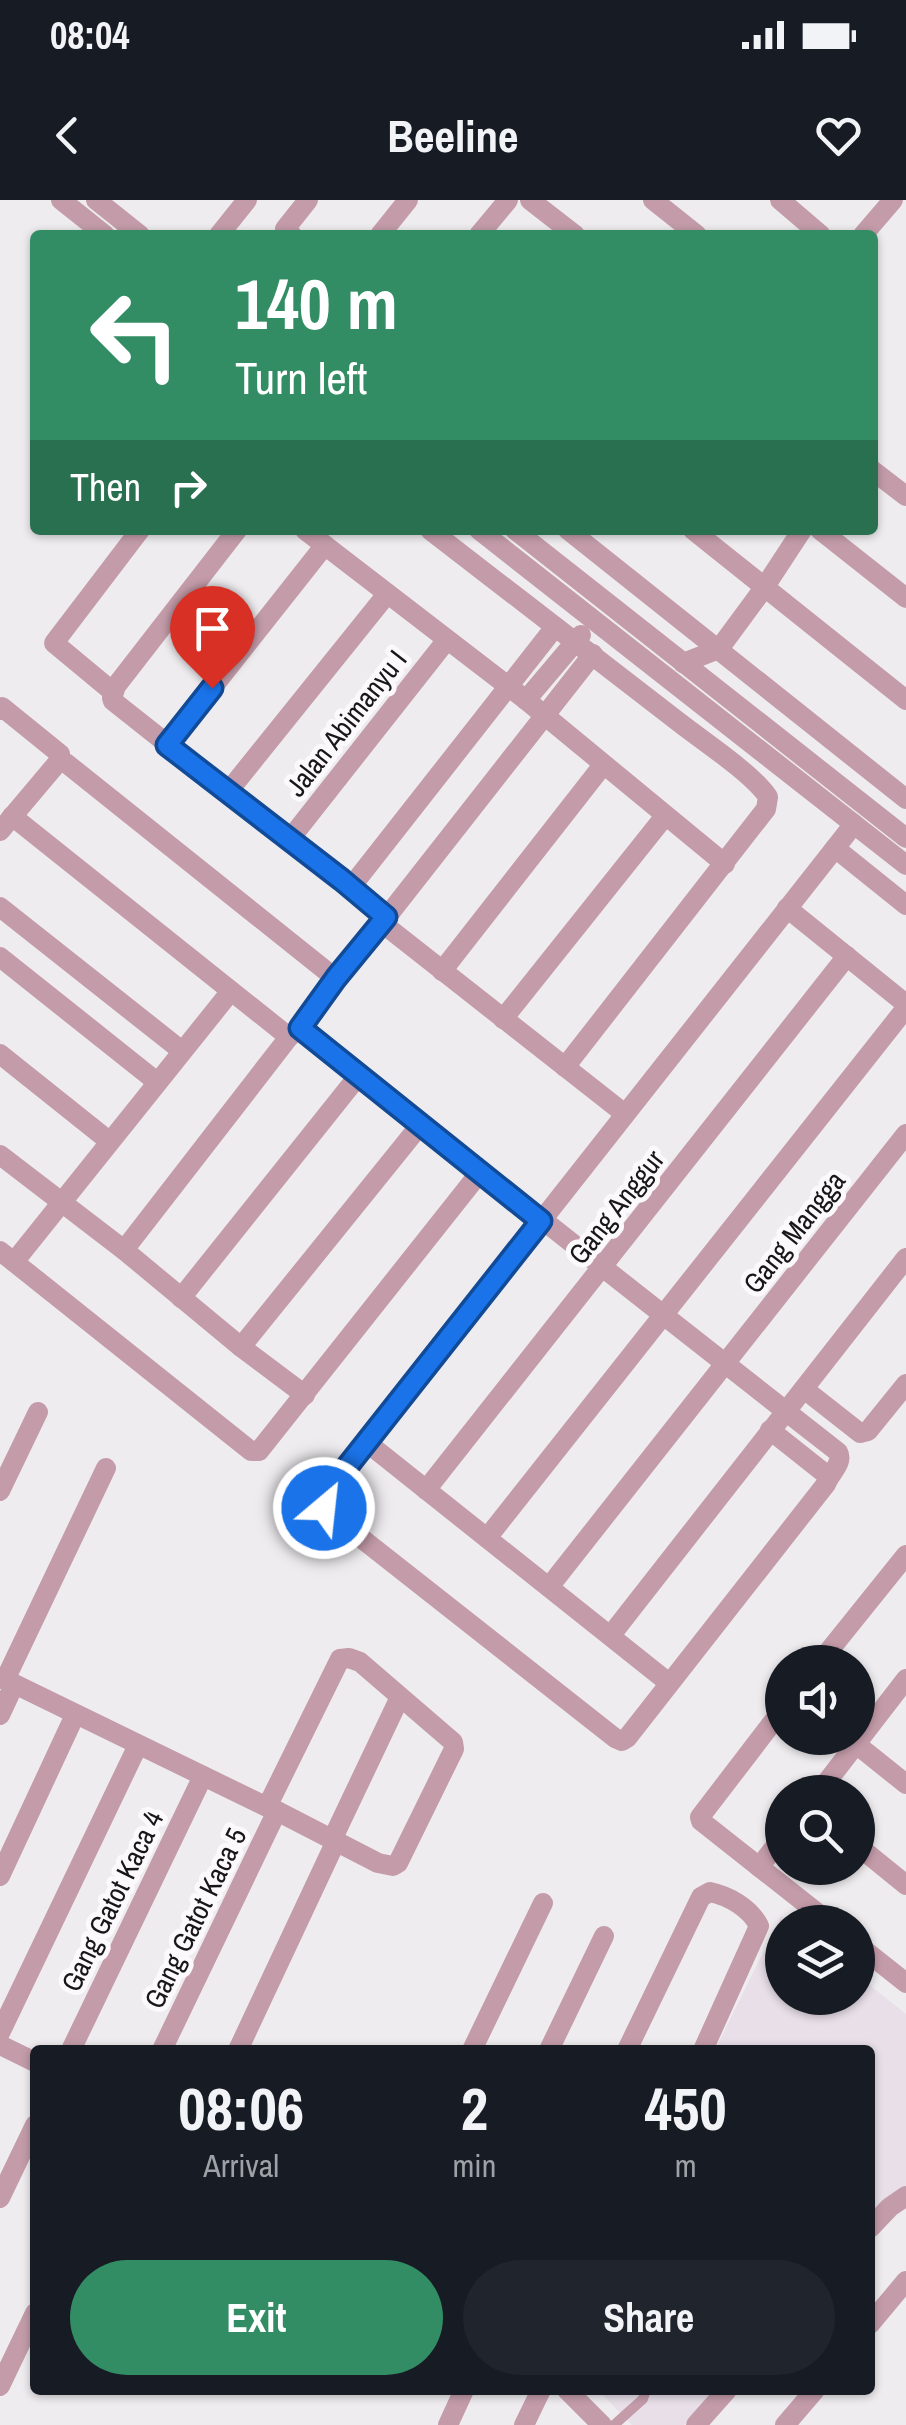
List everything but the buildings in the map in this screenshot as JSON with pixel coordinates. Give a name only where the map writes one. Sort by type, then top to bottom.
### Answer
[{"type":"street","points":[[60,200],[99,230]]},
{"type":"street","points":[[96,200],[134,230]]},
{"type":"street","points":[[223,230],[246,200]]},
{"type":"street","points":[[286,230],[308,200]]},
{"type":"street","points":[[384,230],[408,200]]},
{"type":"street","points":[[484,230],[508,200]]},
{"type":"street","points":[[530,200],[569,230]]},
{"type":"street","points":[[653,200],[691,230]]},
{"type":"street","points":[[780,200],[815,230]]},
{"type":"street","points":[[867,230],[892,200]]},
{"type":"street","points":[[878,475],[906,496]]},
{"type":"street","points":[[114,692],[54,643],[136,535]]},
{"type":"street","points":[[233,535],[114,692],[113,701],[351,888],[442,970],[624,1114]]},
{"type":"street","points":[[312,535],[518,694],[724,864]]},
{"type":"street","points":[[436,535],[738,768],[768,796],[766,809],[565,1067]]},
{"type":"street","points":[[486,535],[906,865]]},
{"type":"street","points":[[522,535],[906,838]]},
{"type":"street","points":[[574,535],[906,799]]},
{"type":"street","points":[[699,535],[906,700]]},
{"type":"street","points":[[683,663],[719,650],[799,535]]},
{"type":"street","points":[[826,535],[906,598]]},
{"type":"street","points":[[167,745],[325,545]]},
{"type":"street","points":[[497,582],[513,557]]},
{"type":"street","points":[[228,793],[387,594]]},
{"type":"street","points":[[124,1250],[544,717],[606,602]]},
{"type":"street","points":[[351,888],[518,694],[555,627]]},
{"type":"street","name":"Jalan Abimanyu I","points":[[290,839],[446,640]]},
{"type":"street","points":[[518,694],[584,648]]},
{"type":"street","points":[[627,682],[644,659]]},
{"type":"street","points":[[0,710],[2,707],[60,754],[58,762],[6,824],[231,991],[359,1075],[541,1221],[838,1452],[840,1462],[826,1484],[627,1738],[619,1740],[328,1512],[324,1496],[541,1221],[624,1114],[854,824]]},
{"type":"street","points":[[808,761],[826,735]]},
{"type":"street","points":[[738,768],[754,746]]},
{"type":"street","points":[[58,762],[66,763],[336,978]]},
{"type":"street","points":[[442,970],[603,766]]},
{"type":"street","points":[[503,1019],[665,816]]},
{"type":"street","points":[[835,848],[906,904]]},
{"type":"street","points":[[0,907],[182,1051]]},
{"type":"street","points":[[488,1538],[906,1006],[787,908]]},
{"type":"street","name":"Gang Anggur","points":[[426,1490],[846,956]]},
{"type":"street","points":[[0,957],[157,1082]]},
{"type":"street","points":[[231,991],[60,1202],[7,1257],[251,1451],[263,1448],[481,1172]]},
{"type":"street","points":[[0,1054],[109,1141]]},
{"type":"street","points":[[182,1298],[359,1075]]},
{"type":"street","points":[[241,1347],[421,1124]]},
{"type":"street","name":"Gang Mangga","points":[[549,1587],[906,1134]]},
{"type":"street","points":[[0,1155],[306,1394]]},
{"type":"street","points":[[611,1635],[906,1258]]},
{"type":"street","points":[[804,1389],[860,1434],[868,1432],[906,1384]]},
{"type":"street","points":[[0,1490],[38,1412]]},
{"type":"street","points":[[770,1430],[828,1476]]},
{"type":"street","points":[[366,1442],[669,1683]]},
{"type":"street","points":[[0,1714],[6,1681],[106,1468]]},
{"type":"street","points":[[834,1645],[906,1555]]},
{"type":"street","name":"Gang Gatot Kaca 5","points":[[164,2045],[340,1658],[360,1662],[400,1697]]},
{"type":"street","points":[[6,1681],[272,1809],[335,1840],[378,1863],[392,1866],[398,1863],[454,1749],[453,1742],[400,1697],[335,1840],[240,2045]]},
{"type":"street","points":[[875,1720],[905,1683]]},
{"type":"street","points":[[0,1876],[75,1715]]},
{"type":"street","points":[[765,1732],[700,1816],[807,1905]]},
{"type":"street","points":[[0,2034],[138,1745]]},
{"type":"street","points":[[832,1775],[848,1755]]},
{"type":"street","points":[[870,1755],[906,1784]]},
{"type":"street","name":"Gang Gatot Kaca 4","points":[[73,2045],[204,1776]]},
{"type":"street","points":[[758,1867],[765,1859]]},
{"type":"street","points":[[875,1859],[906,1884]]},
{"type":"street","points":[[629,2045],[701,1897],[710,1892],[734,1901],[759,1926],[705,2045]]},
{"type":"street","points":[[474,2045],[543,1903]]},
{"type":"street","points":[[551,2045],[604,1936]]},
{"type":"street","points":[[875,1958],[906,1983]]},
{"type":"street","points":[[0,2046],[30,2060]]},
{"type":"street","points":[[0,2198],[30,2135]]},
{"type":"street","points":[[875,2223],[906,2196]]},
{"type":"street","points":[[875,2318],[906,2280]]},
{"type":"street","points":[[0,2386],[30,2324]]},
{"type":"street","points":[[448,2425],[462,2395]]},
{"type":"street","points":[[524,2425],[539,2395]]},
{"type":"street","points":[[572,2395],[602,2425]]},
{"type":"street","points":[[696,2425],[722,2395]]},
{"type":"street","points":[[785,2425],[810,2395]]},
{"type":"lane","points":[[614,2425],[644,2395]]},
{"type":"shaded area","points":[[765,1948],[765,2015],[875,2015],[875,1989],[906,2014],[906,2191],[875,2224],[875,2045],[717,2045]]},
{"type":"shaded area","points":[[603,2395],[713,2395],[684,2425],[632,2425]]},
{"type":"route","points":[[212,688],[167,745],[386,917],[300,1028],[541,1221],[324,1496],[324,1508]]}]
